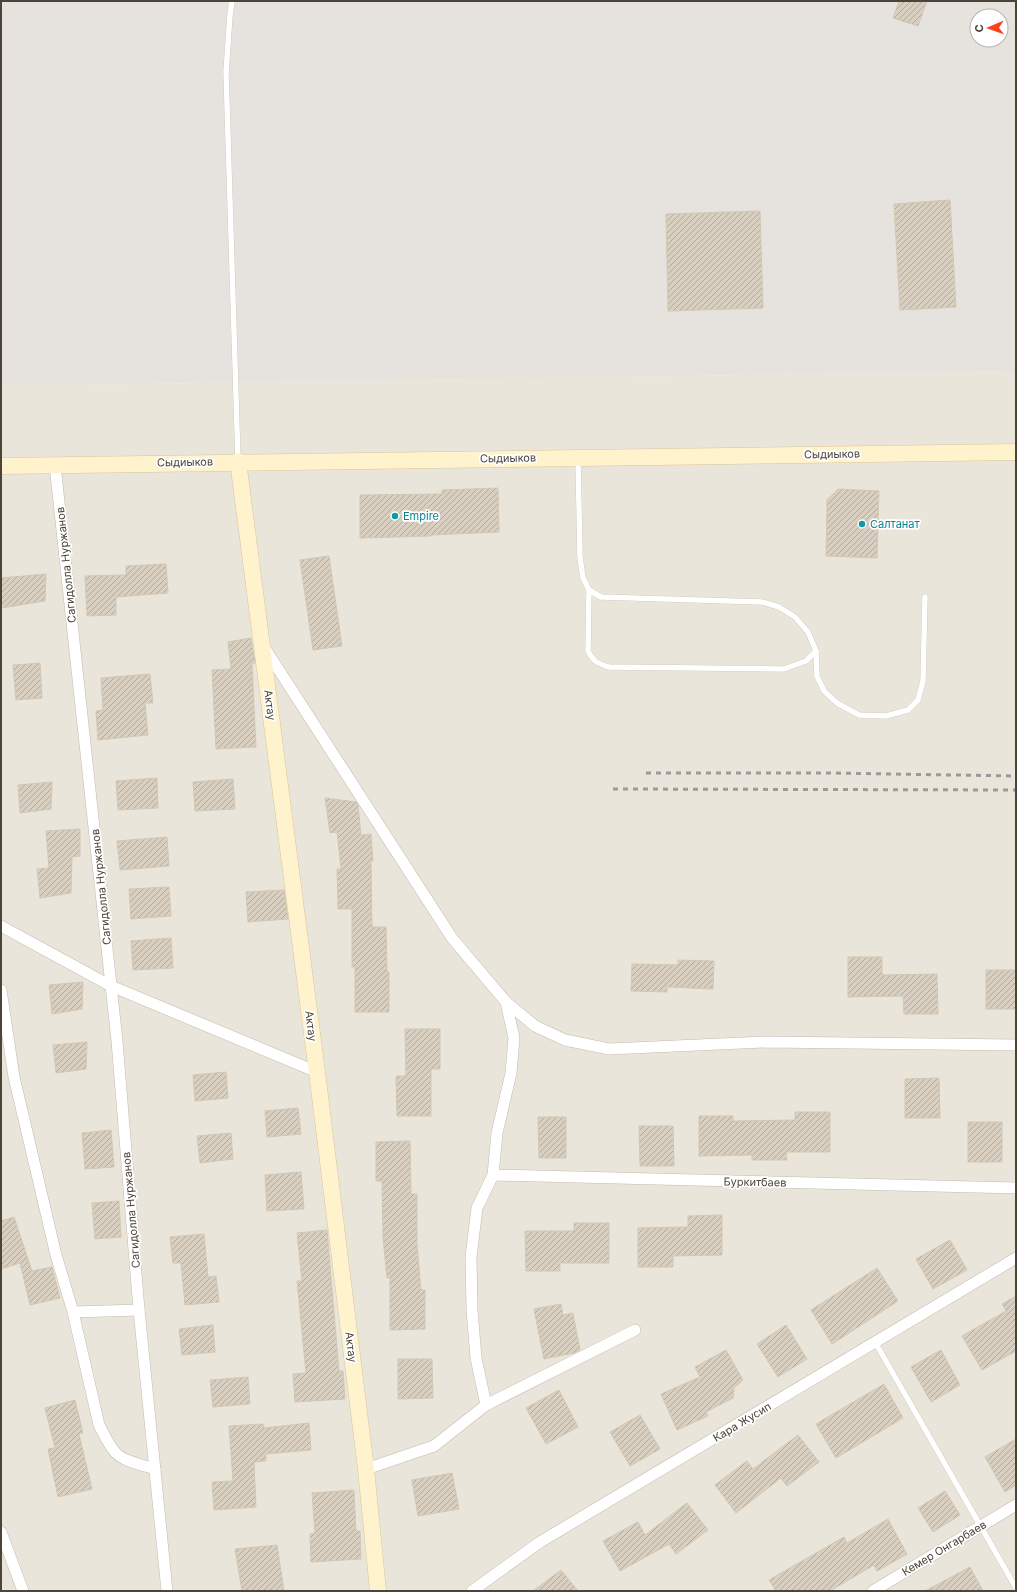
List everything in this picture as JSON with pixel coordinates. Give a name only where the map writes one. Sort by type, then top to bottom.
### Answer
[{"type":"street","name":"Сыдиыков","points":[[1,466],[1016,452]]},
{"type":"street","name":"Актау","points":[[238,462],[317,1072],[366,1469],[378,1591]]},
{"type":"street","name":"Сагидолла Нуржанов","points":[[55,465],[112,986],[139,1310],[167,1591]]},
{"type":"street","points":[[262,644],[452,938],[506,1002],[535,1026],[565,1040],[609,1049],[766,1042],[1016,1044]]},
{"type":"street","points":[[1,926],[112,986],[317,1072]]},
{"type":"street","points":[[1,990],[14,1076],[56,1255],[72,1312],[99,1425],[116,1453],[130,1461],[155,1469]]},
{"type":"street","points":[[486,1405],[476,1358],[472,1310],[471,1257],[477,1208],[494,1175],[497,1133],[510,1073],[514,1038],[506,1002]]},
{"type":"street","name":"Буркитбаев","points":[[494,1175],[1016,1188]]},
{"type":"street","name":"Кара Жусип","points":[[472,1591],[540,1542],[1016,1258]]},
{"type":"street","points":[[72,1312],[139,1310]]},
{"type":"street","points":[[366,1469],[434,1446],[486,1405],[635,1330]]},
{"type":"street","name":"Кемер Онгарбаев","points":[[872,1591],[1016,1505]]},
{"type":"street","points":[[1,1532],[23,1591]]},
{"type":"lane","points":[[232,1],[226,72],[238,462]]},
{"type":"lane","points":[[578,457],[580,557],[583,578],[589,590],[588,651],[592,659],[600,665],[609,667],[784,669],[806,661],[816,650]]},
{"type":"lane","points":[[589,590],[601,597],[762,602],[779,607],[795,617],[808,632],[816,650],[817,676],[824,691],[837,703],[859,715],[886,716],[908,710],[918,700],[923,681],[925,598]]},
{"type":"lane","points":[[875,1342],[1016,1588]]},
{"type":"shaded area","points":[[1,1],[1016,1],[1016,371],[1,386]]},
{"type":"shaded area","points":[[1016,371],[1016,1591],[1,1591],[1,386]]},
{"type":"building","points":[[899,1],[927,1],[918,26],[893,18]]},
{"type":"building","points":[[950,200],[956,307],[900,310],[894,204]]},
{"type":"building","points":[[760,211],[763,308],[668,311],[666,214]]},
{"type":"building","points":[[498,488],[499,532],[360,538],[360,495],[442,494],[442,490]]},
{"type":"building","points":[[838,489],[879,491],[877,558],[826,556],[827,500]]},
{"type":"building","points":[[329,556],[342,646],[313,650],[300,560]]},
{"type":"building","points":[[166,564],[168,593],[116,597],[116,615],[87,616],[85,576],[126,575],[126,566]]},
{"type":"building","points":[[46,574],[45,601],[1,608],[1,578]]},
{"type":"building","points":[[251,638],[255,663],[252,663],[256,747],[216,749],[212,670],[231,669],[228,642]]},
{"type":"building","points":[[40,663],[42,698],[16,700],[13,665]]},
{"type":"building","points":[[150,674],[153,703],[145,703],[148,735],[98,740],[96,711],[103,710],[101,678]]},
{"type":"building","points":[[157,778],[158,808],[118,810],[116,781]]},
{"type":"building","points":[[233,779],[235,809],[195,811],[193,782]]},
{"type":"building","points":[[52,782],[51,809],[20,813],[18,785]]},
{"type":"building","points":[[325,798],[356,802],[358,805],[361,835],[371,834],[373,861],[371,862],[372,927],[386,927],[387,972],[389,972],[389,1012],[355,1012],[355,967],[352,967],[352,909],[338,909],[337,869],[341,869],[337,832],[330,833]]},
{"type":"building","points":[[80,829],[80,856],[72,857],[71,893],[40,898],[37,869],[49,868],[46,831]]},
{"type":"building","points":[[167,837],[169,866],[120,870],[117,841]]},
{"type":"building","points":[[169,887],[171,916],[131,919],[129,889]]},
{"type":"building","points":[[284,890],[288,919],[248,922],[246,892]]},
{"type":"building","points":[[171,938],[173,968],[133,970],[131,941]]},
{"type":"building","points":[[848,957],[882,957],[882,975],[937,974],[938,1014],[904,1014],[903,996],[848,997]]},
{"type":"building","points":[[678,960],[714,961],[713,989],[667,987],[667,992],[631,991],[632,964],[678,965]]},
{"type":"building","points":[[986,970],[1016,970],[1016,1009],[986,1009]]},
{"type":"building","points":[[83,982],[82,1009],[52,1014],[49,985]]},
{"type":"building","points":[[405,1029],[440,1029],[440,1069],[431,1069],[431,1116],[397,1116],[396,1076],[406,1076]]},
{"type":"building","points":[[87,1042],[86,1069],[56,1073],[53,1045]]},
{"type":"building","points":[[226,1072],[228,1098],[195,1101],[193,1075]]},
{"type":"building","points":[[939,1078],[940,1118],[905,1118],[905,1079]]},
{"type":"building","points":[[298,1108],[301,1134],[267,1137],[265,1111]]},
{"type":"building","points":[[795,1112],[830,1112],[830,1152],[786,1152],[787,1160],[752,1160],[752,1155],[699,1156],[699,1116],[733,1116],[733,1121],[795,1120]]},
{"type":"building","points":[[538,1117],[566,1117],[566,1158],[539,1158]]},
{"type":"building","points":[[968,1122],[1002,1122],[1002,1162],[968,1162]]},
{"type":"building","points":[[639,1126],[673,1126],[674,1166],[640,1166]]},
{"type":"building","points":[[111,1130],[114,1167],[85,1169],[82,1133]]},
{"type":"building","points":[[231,1133],[233,1159],[200,1163],[197,1136]]},
{"type":"building","points":[[410,1141],[411,1194],[417,1194],[417,1244],[421,1290],[425,1290],[425,1329],[390,1330],[390,1278],[387,1278],[383,1238],[382,1181],[376,1181],[376,1142]]},
{"type":"building","points":[[301,1172],[304,1209],[267,1211],[265,1175]]},
{"type":"building","points":[[119,1201],[121,1237],[95,1239],[92,1203]]},
{"type":"building","points":[[722,1215],[722,1255],[673,1256],[673,1267],[638,1267],[638,1228],[688,1227],[688,1216]]},
{"type":"building","points":[[14,1217],[32,1271],[52,1267],[60,1298],[30,1305],[20,1263],[1,1269],[1,1221]]},
{"type":"building","points":[[574,1223],[609,1223],[609,1263],[560,1263],[560,1271],[526,1271],[525,1231],[574,1231]]},
{"type":"building","points":[[327,1230],[339,1371],[343,1371],[345,1399],[295,1402],[293,1374],[306,1373],[297,1281],[302,1281],[297,1233]]},
{"type":"building","points":[[204,1234],[208,1277],[216,1276],[219,1302],[185,1305],[181,1263],[173,1263],[170,1237]]},
{"type":"building","points":[[950,1240],[967,1270],[933,1289],[916,1259]]},
{"type":"building","points":[[877,1268],[898,1301],[832,1344],[811,1310]]},
{"type":"building","points":[[1016,1296],[1016,1351],[982,1370],[962,1336],[1006,1311],[1002,1304]]},
{"type":"building","points":[[561,1304],[563,1315],[573,1313],[580,1350],[574,1353],[544,1359],[534,1309]]},
{"type":"building","points":[[213,1325],[215,1352],[182,1355],[179,1329]]},
{"type":"building","points":[[786,1325],[807,1359],[778,1377],[757,1344]]},
{"type":"building","points":[[726,1350],[743,1380],[734,1388],[733,1398],[706,1412],[708,1416],[677,1430],[661,1394],[700,1377],[695,1367]]},
{"type":"building","points":[[941,1350],[960,1385],[931,1402],[911,1367]]},
{"type":"building","points":[[398,1359],[432,1359],[433,1398],[398,1399]]},
{"type":"building","points":[[248,1377],[250,1404],[213,1407],[210,1380]]},
{"type":"building","points":[[884,1384],[903,1418],[836,1458],[816,1424]]},
{"type":"building","points":[[559,1390],[578,1427],[546,1444],[526,1408]]},
{"type":"building","points":[[75,1400],[83,1433],[79,1434],[92,1489],[58,1497],[48,1449],[55,1448],[45,1408]]},
{"type":"building","points":[[640,1415],[660,1449],[630,1466],[610,1432]]},
{"type":"building","points":[[309,1423],[311,1450],[266,1454],[266,1461],[254,1462],[256,1507],[214,1510],[212,1482],[233,1481],[229,1426],[263,1424],[264,1428]]},
{"type":"building","points":[[798,1435],[819,1462],[787,1486],[781,1478],[736,1513],[715,1485],[747,1461],[753,1469]]},
{"type":"building","points":[[1016,1439],[1016,1485],[1005,1492],[985,1457]]},
{"type":"building","points":[[452,1473],[459,1509],[418,1516],[412,1480]]},
{"type":"building","points":[[354,1490],[356,1531],[360,1531],[361,1559],[311,1562],[310,1534],[315,1533],[312,1493]]},
{"type":"building","points":[[945,1491],[960,1515],[933,1532],[918,1508]]},
{"type":"building","points":[[687,1503],[708,1530],[676,1554],[669,1544],[620,1571],[603,1541],[638,1522],[645,1535]]},
{"type":"building","points":[[888,1519],[907,1554],[877,1571],[874,1565],[830,1591],[776,1591],[769,1580],[844,1537],[847,1543]]},
{"type":"building","points":[[277,1545],[284,1591],[242,1591],[235,1549]]},
{"type":"building","points":[[970,1567],[983,1591],[925,1591]]},
{"type":"building","points":[[561,1570],[578,1591],[533,1591]]},
{"type":"railway","points":[[646,773],[829,773],[1016,776]]},
{"type":"railway","points":[[613,789],[1016,790]]},
{"type":"place","name":"Empire","points":[[395,516]]},
{"type":"place","name":"Салтанат","points":[[862,524]]}]
